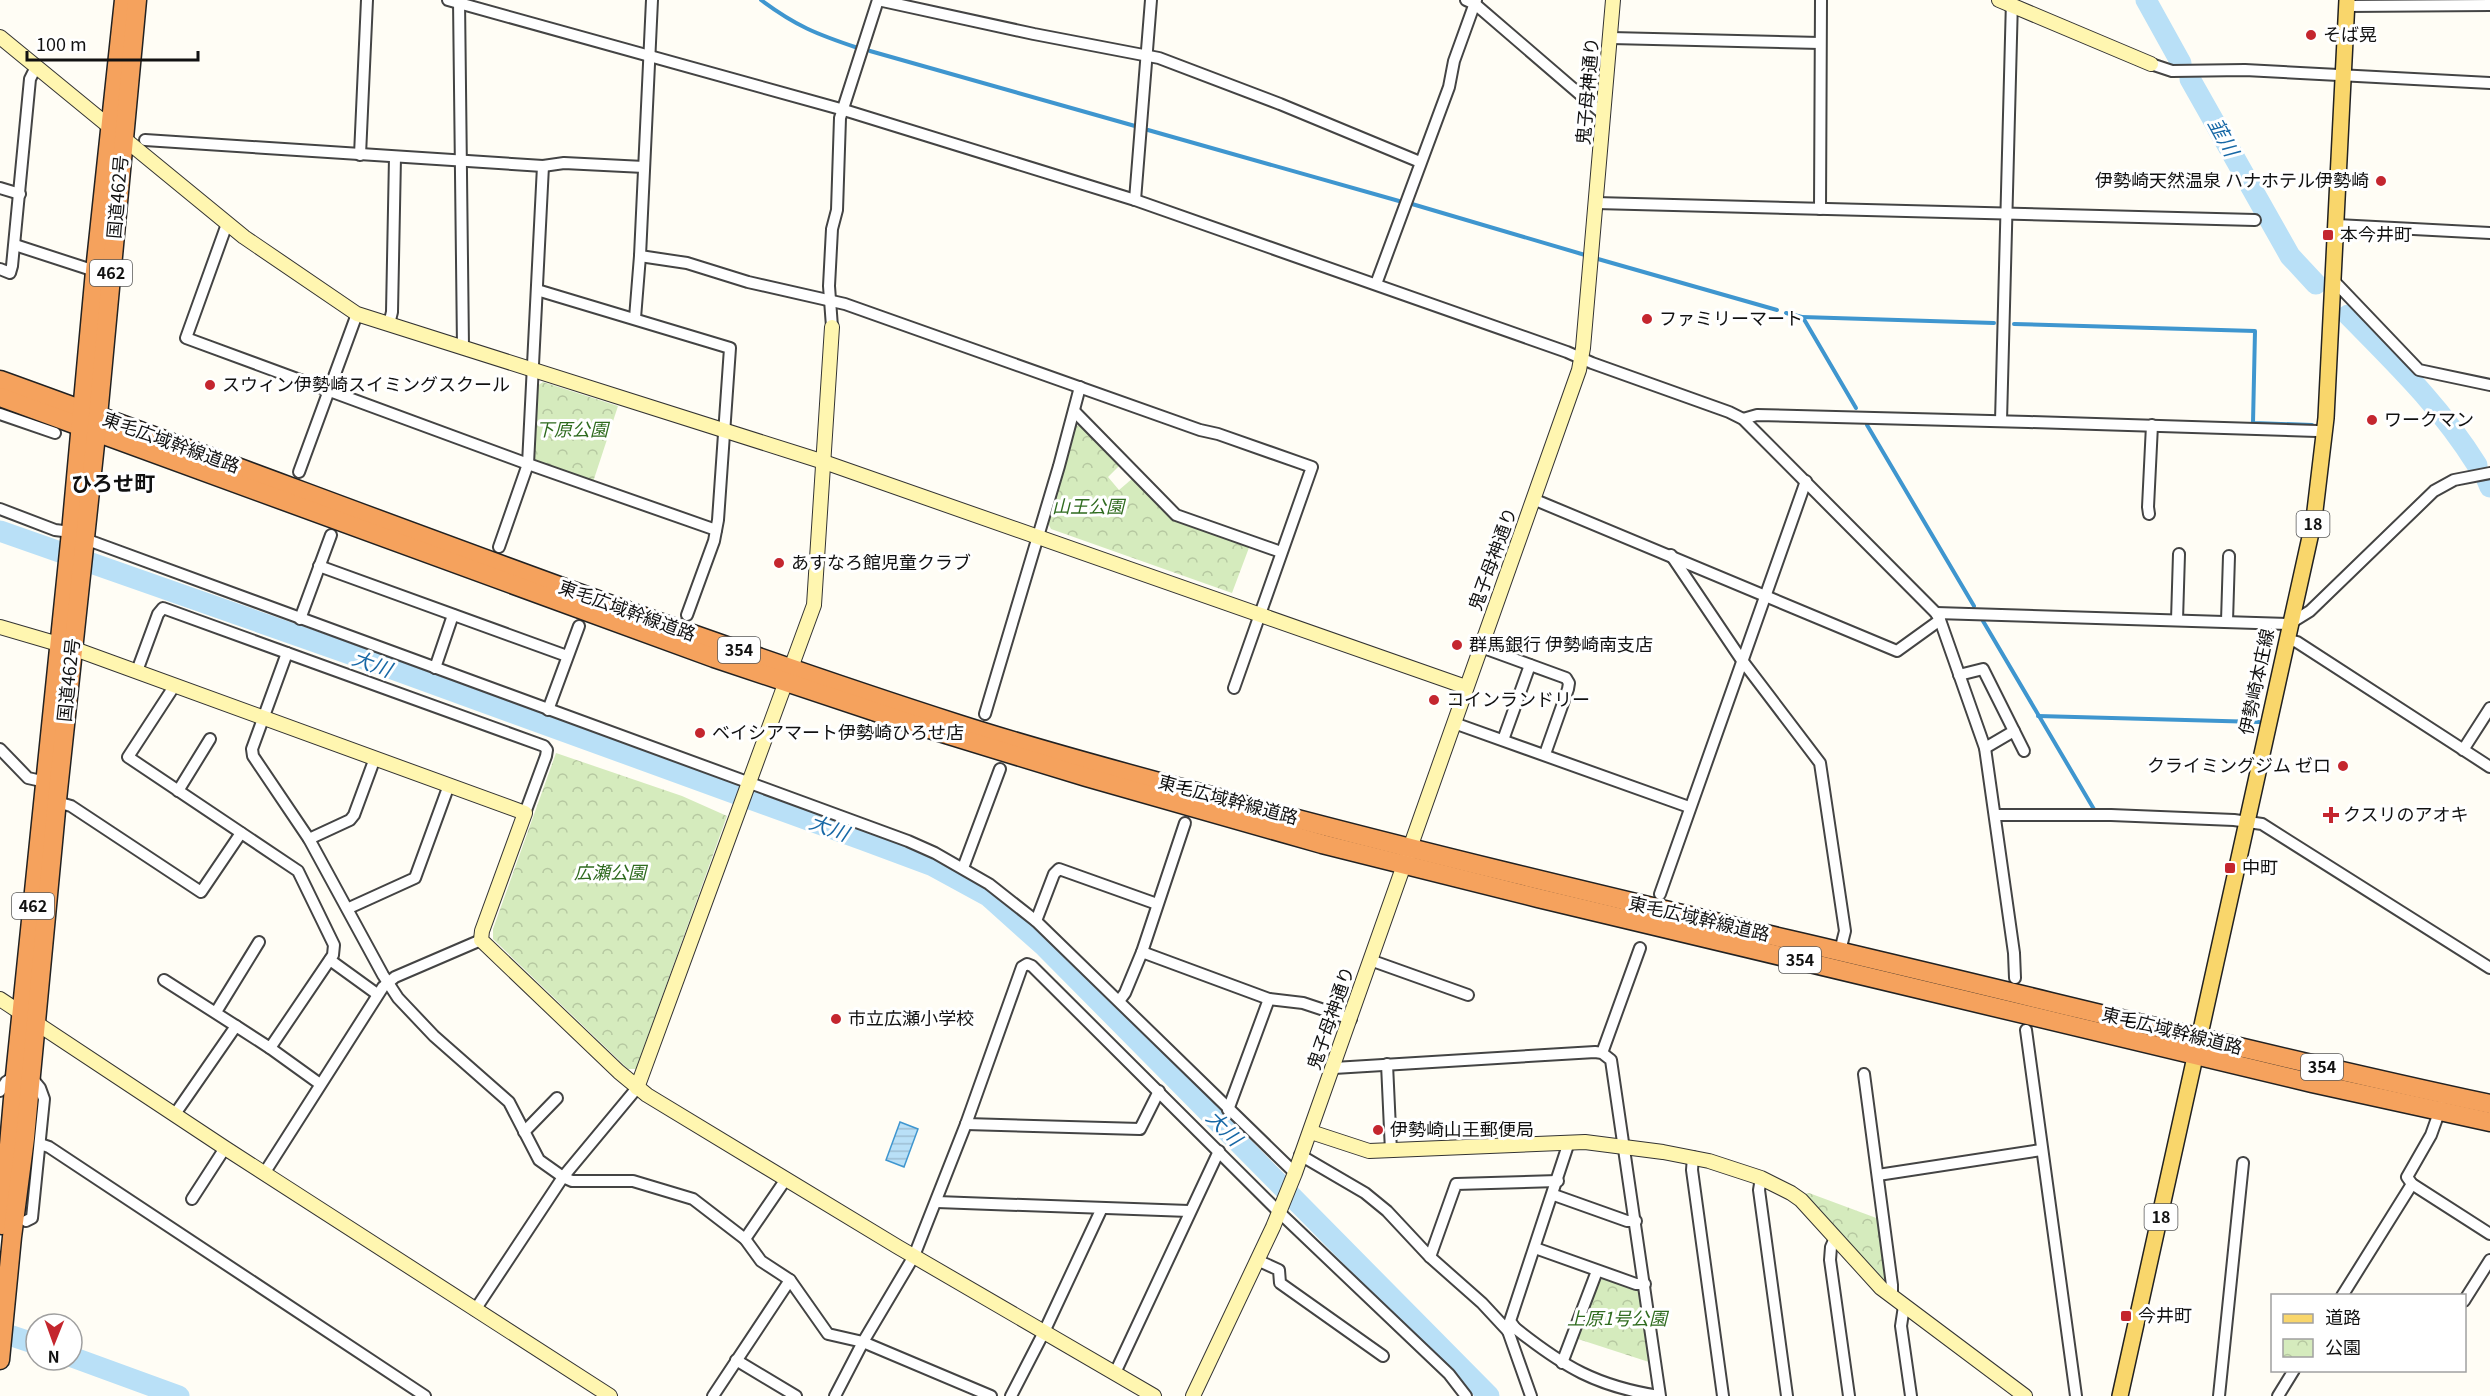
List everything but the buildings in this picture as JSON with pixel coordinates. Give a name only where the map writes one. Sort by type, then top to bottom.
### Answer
[{"type":"highway","name":"国道462号","points":[[0,1360],[4,1248],[23,1077],[46,782],[78,539],[117,133],[124,0]]},
{"type":"highway","name":"国道462号","points":[[89,422],[94,271],[137,0]]},
{"type":"highway","name":"東毛広域幹線道路","points":[[0,380],[89,422]]},
{"type":"highway","name":"東毛広域幹線道路","points":[[0,398],[89,422],[690,634],[788,675],[1097,780],[1322,844],[1408,856],[1840,951],[2199,1046]]},
{"type":"highway","name":"国道462号","points":[[28,1018],[57,802],[65,646]]},
{"type":"highway","name":"東毛広域幹線道路","points":[[1408,856],[2442,1103],[2490,1122]]},
{"type":"highway","name":"東毛広域幹線道路","points":[[2442,1103],[2490,1104]]},
{"type":"main road","name":"伊勢崎本庄線","points":[[2120,1396],[2314,519],[2325,434],[2347,3]]},
{"type":"street","points":[[360,154],[367,0]]},
{"type":"street","points":[[635,318],[652,0]]},
{"type":"street","points":[[475,1310],[563,1177],[637,1088],[814,605],[820,484],[824,462],[832,327],[830,300],[832,229],[837,210],[840,118],[878,0],[1147,56],[1280,104],[1420,162]]},
{"type":"street","points":[[1135,200],[1151,0]]},
{"type":"street","name":"鬼子母神通り","points":[[1280,1209],[1334,1068],[1370,960],[1579,370],[1613,0]]},
{"type":"street","points":[[1820,209],[1821,0]]},
{"type":"street","points":[[463,347],[462,161],[455,1],[844,110],[1135,200],[1376,284],[1729,412],[1743,419],[1938,617],[1985,748],[2014,953],[2014,978]]},
{"type":"street","points":[[1376,284],[1449,87],[1454,61],[1472,1],[1604,115]]},
{"type":"street","points":[[2001,421],[2007,215],[2008,2],[2172,71],[2245,70],[2490,83]]},
{"type":"street","points":[[2347,3],[2490,5]]},
{"type":"street","points":[[0,37],[227,224],[357,314],[824,462],[1466,687]]},
{"type":"street","points":[[1611,38],[1820,43]]},
{"type":"street","points":[[0,269],[10,273],[15,244],[30,79],[36,67]]},
{"type":"street","points":[[145,140],[543,166],[564,163],[644,167]]},
{"type":"street","points":[[389,324],[392,312],[395,157]]},
{"type":"street","points":[[499,547],[528,464],[543,166]]},
{"type":"street","points":[[0,188],[20,194]]},
{"type":"street","points":[[1596,203],[2255,220]]},
{"type":"street","points":[[227,224],[186,338],[528,464],[716,530]]},
{"type":"street","points":[[2337,225],[2490,233]]},
{"type":"street","points":[[15,244],[94,271]]},
{"type":"street","points":[[640,256],[687,263],[748,282],[830,300],[1312,467],[1234,688]]},
{"type":"street","points":[[2333,280],[2419,370],[2490,385]]},
{"type":"street","points":[[537,290],[730,348],[716,530],[687,615]]},
{"type":"street","points":[[299,472],[357,314]]},
{"type":"street","points":[[985,714],[1075,412],[1080,387]]},
{"type":"street","points":[[1075,412],[1176,515],[1281,552]]},
{"type":"street","points":[[0,414],[55,433]]},
{"type":"street","points":[[1743,419],[1757,415],[2001,421],[2317,431],[2325,434]]},
{"type":"street","points":[[2149,514],[2152,425]]},
{"type":"street","points":[[2288,631],[2434,491],[2454,480],[2490,473]]},
{"type":"street","points":[[1660,894],[1741,659],[1806,481]]},
{"type":"street","points":[[1533,499],[1897,651],[1938,617],[2227,621],[2288,631],[2297,642],[2490,767]]},
{"type":"street","points":[[0,509],[749,785],[908,841],[963,868],[1036,921],[1294,1176]]},
{"type":"street","points":[[300,619],[331,535]]},
{"type":"street","points":[[2177,620],[2179,554]]},
{"type":"street","points":[[1671,555],[1741,659],[1820,763],[1845,931],[1840,951]]},
{"type":"street","points":[[2227,621],[2229,556]]},
{"type":"street","points":[[319,566],[567,656]]},
{"type":"street","points":[[137,671],[158,614],[163,608],[544,746],[547,750],[546,756],[482,931],[481,940]]},
{"type":"street","points":[[435,668],[453,615]]},
{"type":"street","points":[[548,710],[579,626]]},
{"type":"street","points":[[0,627],[137,671],[525,813]]},
{"type":"street","points":[[1481,647],[1566,678],[1569,684],[1545,754]]},
{"type":"street","points":[[287,653],[252,748],[255,761],[309,838],[399,998],[434,1036],[509,1102],[539,1160],[563,1177],[572,1180],[633,1181],[693,1199],[745,1239],[761,1261],[790,1280],[828,1334],[863,1342],[990,1396]]},
{"type":"street","points":[[1503,740],[1530,665]]},
{"type":"street","points":[[1959,675],[1983,669],[2024,752]]},
{"type":"street","points":[[175,685],[128,757],[298,872],[334,945],[330,960],[270,1048]]},
{"type":"street","points":[[2463,750],[2490,708]]},
{"type":"street","points":[[1454,723],[1689,807]]},
{"type":"street","points":[[1985,748],[2014,731]]},
{"type":"street","points":[[178,791],[210,739]]},
{"type":"street","points":[[0,749],[28,778],[46,782]]},
{"type":"street","points":[[309,838],[350,820],[354,815],[375,758]]},
{"type":"street","points":[[963,868],[1000,769]]},
{"type":"street","points":[[349,908],[415,878],[449,785]]},
{"type":"street","points":[[57,802],[71,806],[201,892],[241,833]]},
{"type":"street","points":[[1995,815],[2111,815],[2247,822],[2270,828],[2490,968]]},
{"type":"street","points":[[1119,1001],[1125,993],[1142,952],[1185,823]]},
{"type":"street","points":[[1036,921],[1054,874],[1059,869],[1157,904]]},
{"type":"street","points":[[481,940],[637,1088],[914,1256],[1154,1396]]},
{"type":"street","points":[[265,1172],[377,994],[388,982],[481,940]]},
{"type":"street","points":[[216,1012],[259,942]]},
{"type":"street","points":[[1602,1053],[1640,948]]},
{"type":"street","points":[[1142,952],[1269,999],[1302,1003],[1351,1019]]},
{"type":"street","points":[[330,960],[377,994]]},
{"type":"street","points":[[1370,960],[1468,996]]},
{"type":"street","points":[[835,1396],[863,1342],[914,1256],[937,1202],[1022,967],[1027,964],[1032,966],[1449,1374],[1466,1396]]},
{"type":"street","points":[[164,980],[216,1012],[320,1084]]},
{"type":"street","points":[[0,999],[608,1396]]},
{"type":"street","points":[[1228,1110],[1269,999]]},
{"type":"street","points":[[175,1114],[236,1026]]},
{"type":"street","points":[[2026,1030],[2076,1396]]},
{"type":"street","points":[[1300,1155],[1365,1193],[1387,1211],[1430,1257],[1511,1330],[1562,1363],[1612,1386],[1660,1396],[1611,1060],[1602,1053],[1595,1052],[1334,1068]]},
{"type":"street","points":[[1387,1064],[1391,1150]]},
{"type":"street","points":[[1864,1074],[1892,1297]]},
{"type":"street","points":[[0,1091],[6,1082],[23,1077],[40,1088],[44,1099],[32,1218],[26,1221]]},
{"type":"street","points":[[966,1124],[1140,1130],[1159,1091]]},
{"type":"street","points":[[524,1132],[557,1098]]},
{"type":"street","points":[[2442,1103],[2431,1135],[2406,1177],[2412,1184],[2490,1234]]},
{"type":"street","points":[[1311,1132],[1360,1150],[1569,1142],[1625,1147],[1693,1157],[1761,1178],[1801,1200],[1867,1273],[1892,1297],[2025,1396]]},
{"type":"street","points":[[1531,1396],[1510,1321],[1554,1195],[1569,1142]]},
{"type":"street","points":[[40,1144],[49,1147],[425,1396]]},
{"type":"street","points":[[192,1199],[225,1148]]},
{"type":"street","points":[[1878,1174],[2041,1150]]},
{"type":"street","points":[[1115,1373],[1219,1151]]},
{"type":"street","points":[[1693,1157],[1694,1182],[1723,1396]]},
{"type":"street","points":[[2219,1396],[2243,1163]]},
{"type":"street","points":[[1761,1178],[1759,1190],[1787,1396]]},
{"type":"street","points":[[745,1239],[786,1179]]},
{"type":"street","points":[[1430,1257],[1456,1184],[1558,1181]]},
{"type":"street","points":[[2343,1294],[2412,1184]]},
{"type":"street","points":[[1554,1195],[1627,1221],[1636,1221]]},
{"type":"street","points":[[937,1202],[1189,1211]]},
{"type":"street","points":[[1011,1396],[1044,1332],[1102,1208]]},
{"type":"street","points":[[1193,1396],[1280,1209]]},
{"type":"street","points":[[1835,1238],[1831,1247],[1830,1260],[1849,1396]]},
{"type":"street","points":[[1535,1248],[1636,1284],[1645,1284]]},
{"type":"street","points":[[1257,1260],[1279,1270],[1280,1283],[1383,1356]]},
{"type":"street","points":[[2466,1298],[2490,1260]]},
{"type":"street","points":[[1562,1363],[1597,1271]]},
{"type":"street","points":[[713,1396],[790,1280]]},
{"type":"street","points":[[1904,1306],[1901,1326],[1911,1396]]},
{"type":"street","points":[[736,1360],[796,1396]]},
{"type":"street","points":[[2278,1396],[2293,1372]]},
{"type":"green space","name":"下原公園","points":[[543,382],[618,406],[593,482],[536,461],[534,457],[537,386]]},
{"type":"green space","name":"山王公園","points":[[1081,425],[1120,465],[1108,477],[1119,490],[1133,478],[1173,517],[1250,545],[1232,593],[1051,529],[1048,523],[1075,426]]},
{"type":"green space","name":"広瀬公園","points":[[556,753],[682,796],[727,816],[636,1069],[628,1069],[493,939],[493,929]]},
{"type":"green space","points":[[1809,1193],[1879,1219],[1886,1282],[1805,1194]]},
{"type":"green space","name":"上原1号公園","points":[[1605,1278],[1639,1290],[1643,1296],[1652,1363],[1578,1339],[1599,1280]]},
{"type":"water","points":[[900,1122],[918,1129],[904,1167],[886,1160]]},
{"type":"waterway","points":[[761,0],[807,28],[858,48]]},
{"type":"waterway","name":"韮川","points":[[2146,0],[2181,63]]},
{"type":"waterway","points":[[870,51],[1135,126]]},
{"type":"waterway","name":"韮川","points":[[2190,79],[2290,256],[2316,284]]},
{"type":"waterway","points":[[1148,130],[1399,201]]},
{"type":"waterway","points":[[1412,204],[1585,255]]},
{"type":"waterway","points":[[1598,259],[1777,310]]},
{"type":"waterway","points":[[1786,313],[1802,317],[1805,321],[1856,408]]},
{"type":"waterway","name":"韮川","points":[[2348,315],[2433,405],[2477,465]]},
{"type":"waterway","points":[[1802,317],[1994,323]]},
{"type":"waterway","points":[[2014,324],[2255,331],[2253,423],[2312,425]]},
{"type":"waterway","points":[[1867,425],[1974,606]]},
{"type":"waterway","name":"韮川","points":[[2487,480],[2490,487]]},
{"type":"waterway","name":"大川","points":[[0,531],[387,667],[863,840],[933,866],[988,896],[1045,947],[1489,1396]]},
{"type":"waterway","points":[[1983,621],[2095,811]]},
{"type":"waterway","points":[[2038,716],[2259,722]]},
{"type":"waterway","points":[[0,1332],[24,1340]]},
{"type":"waterway","points":[[84,1361],[179,1396]]},
{"type":"place","name":"そば晃","points":[[2311,35]]},
{"type":"place","name":"伊勢崎天然温泉 ハナホテル伊勢崎","points":[[2381,181]]},
{"type":"place","name":"本今井町","points":[[2328,235]]},
{"type":"place","name":"ファミリーマート","points":[[1647,319]]},
{"type":"place","name":"スウィン伊勢崎スイミングスクール","points":[[210,385]]},
{"type":"place","name":"ワークマン","points":[[2372,420]]},
{"type":"place","name":"あすなろ館児童クラブ","points":[[779,563]]},
{"type":"place","name":"群馬銀行 伊勢崎南支店","points":[[1457,645]]},
{"type":"place","name":"コインランドリー","points":[[1434,700]]},
{"type":"place","name":"ベイシアマート伊勢崎ひろせ店","points":[[700,733]]},
{"type":"place","name":"クライミングジム ゼロ","points":[[2343,766]]},
{"type":"place","name":"クスリのアオキ","points":[[2331,815]]},
{"type":"place","name":"中町","points":[[2230,868]]},
{"type":"place","name":"市立広瀬小学校","points":[[836,1019]]},
{"type":"place","name":"伊勢崎山王郵便局","points":[[1378,1130]]},
{"type":"place","name":"今井町","points":[[2126,1316]]},
{"type":"district","name":"ひろせ町","points":[[113,484]]}]
